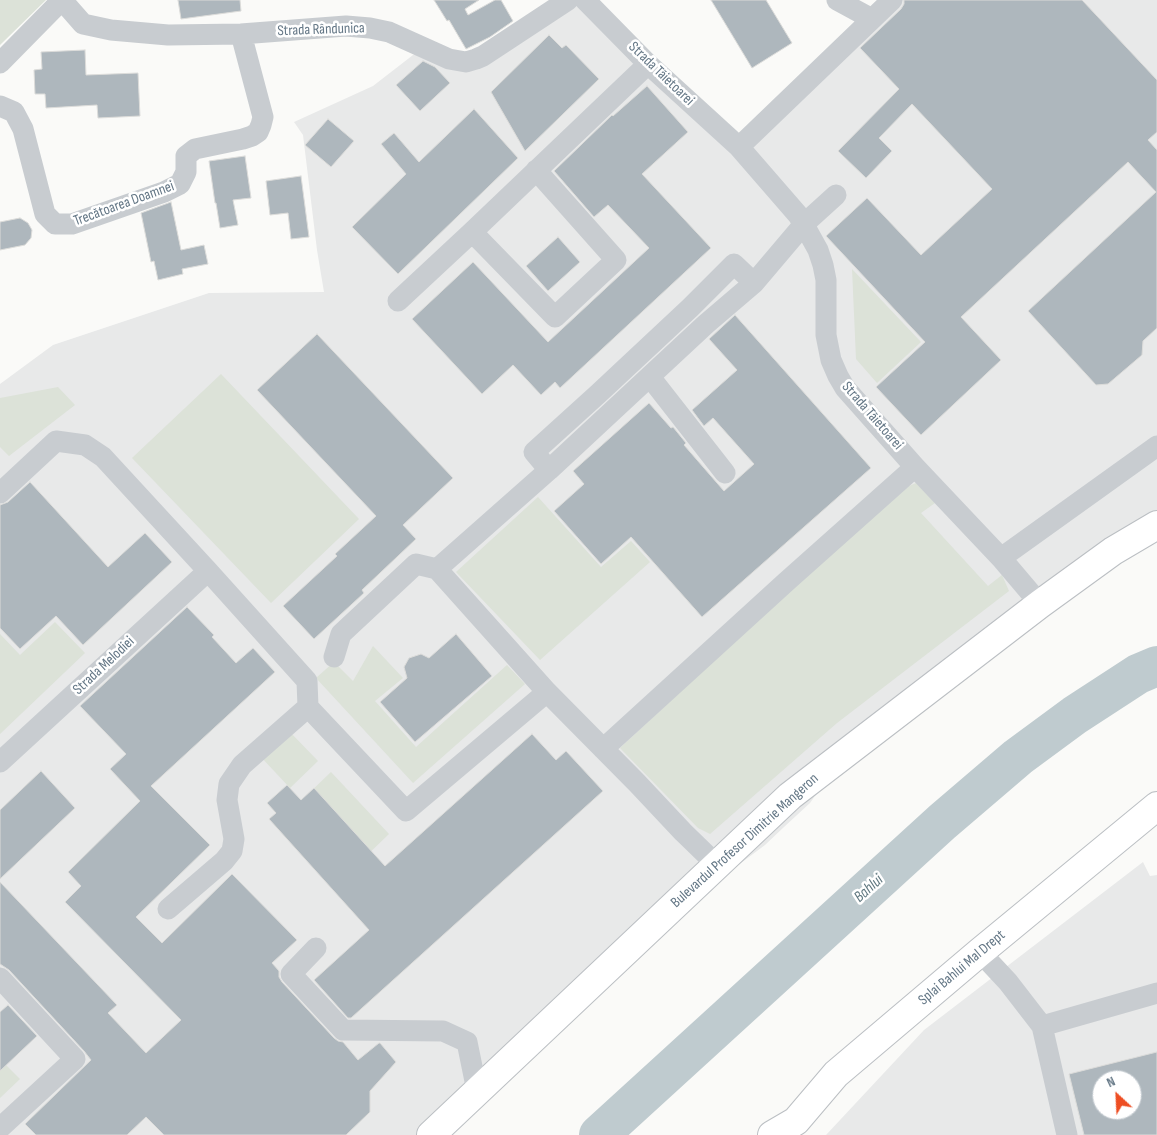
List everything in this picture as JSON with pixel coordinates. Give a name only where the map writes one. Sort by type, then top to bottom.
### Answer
[{"type":"main road","name":"Bulevardul Profesor Dimitrie Mangeron","points":[[431,1135],[790,796],[1040,604],[1113,551],[1157,525]]},
{"type":"main road","name":"Splai Bahlui Mal Drept","points":[[772,1135],[792,1128],[836,1074],[980,952],[1155,809]]},
{"type":"street","name":"Strada Rândunica","points":[[62,0],[83,24],[111,30],[168,35],[242,34],[346,26],[370,28],[389,32],[449,59],[466,62],[483,56],[568,0]]},
{"type":"street","points":[[0,63],[62,0]]},
{"type":"street","name":"Strada Tăietoarei","points":[[585,0],[648,64],[739,147],[798,215],[818,250],[823,265],[826,280],[826,336],[831,360],[845,388],[1001,558],[1040,604]]},
{"type":"street","points":[[837,0],[872,19]]},
{"type":"street","points":[[739,147],[892,0]]},
{"type":"street","name":"Trecătoarea Doamnei","points":[[0,106],[14,112],[23,129],[45,214],[54,224],[72,224],[164,192],[180,184],[186,172],[186,156],[196,148],[243,139],[258,132],[262,125],[262,117],[242,34]]},
{"type":"street","points":[[398,301],[648,64]]},
{"type":"street","points":[[471,233],[555,317],[616,260],[536,170]]},
{"type":"street","points":[[437,569],[549,470],[706,324],[754,283],[804,224],[836,195]]},
{"type":"street","points":[[549,470],[534,452],[690,308],[734,264],[754,283]]},
{"type":"street","points":[[650,377],[725,473]]},
{"type":"street","points":[[0,493],[56,442],[86,445],[103,457],[208,570],[307,681],[308,707],[406,811],[547,692]]},
{"type":"street","points":[[1001,558],[1157,446]]},
{"type":"street","points":[[603,749],[786,582],[916,467]]},
{"type":"street","points":[[1113,551],[1157,518]]},
{"type":"street","points":[[334,657],[341,634],[416,564],[437,569],[547,692],[717,865]]},
{"type":"street","name":"Strada Melodiei","points":[[0,762],[208,570]]},
{"type":"street","points":[[168,909],[224,861],[232,851],[234,839],[227,800],[229,784],[242,765],[308,707]]},
{"type":"street","points":[[316,948],[291,974],[343,1030],[443,1031],[467,1042],[478,1091]]},
{"type":"street","points":[[980,952],[1008,982],[1042,1026],[1067,1135]]},
{"type":"street","points":[[0,978],[75,1059],[0,1128]]},
{"type":"street","points":[[1042,1026],[1157,992]]},
{"type":"shaded area","points":[[0,0],[46,0],[0,45]]},
{"type":"shaded area","points":[[585,0],[739,147],[888,0],[1157,0],[1157,518],[844,755],[810,803],[765,845],[725,875],[431,1135],[0,1135],[0,384],[53,345],[209,293],[324,292],[303,135],[294,122],[373,86],[413,55],[423,50],[449,60]]},
{"type":"shaded area","points":[[852,269],[921,342],[877,383],[856,359]]},
{"type":"shaded area","points":[[221,374],[359,519],[271,603],[132,458]]},
{"type":"shaded area","points":[[58,387],[75,405],[9,456],[0,447],[0,398]]},
{"type":"shaded area","points":[[916,483],[935,503],[921,513],[988,586],[1002,575],[1009,591],[837,723],[710,834],[698,828],[620,748],[780,599],[909,486]]},
{"type":"shaded area","points":[[538,497],[601,567],[631,541],[650,562],[540,660],[456,572]]},
{"type":"shaded area","points":[[55,622],[85,653],[0,734],[0,634],[20,655]]},
{"type":"shaded area","points":[[373,646],[403,678],[375,701],[416,747],[507,665],[525,684],[413,783],[316,678],[334,662],[353,681]]},
{"type":"shaded area","points":[[288,730],[318,761],[290,788],[260,756]]},
{"type":"shaded area","points":[[331,772],[389,834],[363,859],[305,797]]},
{"type":"shaded area","points":[[1143,862],[1150,876],[1157,875],[1157,1135],[826,1135],[924,1030]]},
{"type":"shaded area","points":[[6,1065],[20,1079],[0,1098],[0,1071]]},
{"type":"building","points":[[178,0],[240,0],[241,11],[181,19]]},
{"type":"building","points":[[434,0],[479,0],[465,9],[468,15],[495,0],[501,0],[513,21],[490,37],[466,49],[449,20],[447,21]]},
{"type":"building","points":[[711,0],[766,0],[792,43],[752,68]]},
{"type":"building","points":[[904,0],[1082,0],[1157,80],[1157,132],[1148,140],[1157,150],[1157,328],[1143,341],[1142,355],[1108,384],[1096,385],[1028,311],[1156,192],[1128,162],[961,317],[1001,360],[921,435],[876,387],[925,342],[826,236],[867,198],[921,255],[992,189],[912,104],[879,138],[892,151],[866,178],[838,151],[899,89],[860,48],[901,9]]},
{"type":"building","points":[[549,35],[562,48],[566,45],[599,79],[525,151],[491,92]]},
{"type":"building","points":[[85,50],[86,75],[138,73],[140,116],[98,118],[97,105],[46,108],[45,94],[35,94],[34,70],[42,69],[41,52]]},
{"type":"building","points":[[423,61],[435,67],[450,83],[420,111],[396,85]]},
{"type":"building","points":[[647,86],[688,132],[642,174],[711,248],[560,388],[555,382],[541,395],[513,365],[482,394],[412,319],[473,262],[548,342],[649,248],[608,205],[594,217],[554,171],[612,115]]},
{"type":"building","points":[[474,109],[518,158],[398,274],[352,227],[406,174],[381,144],[394,133],[419,162]]},
{"type":"building","points":[[328,119],[354,141],[331,167],[305,145]]},
{"type":"building","points":[[245,156],[251,198],[233,200],[238,225],[220,228],[209,161]]},
{"type":"building","points":[[301,176],[309,237],[291,239],[288,213],[270,215],[266,181]]},
{"type":"building","points":[[171,202],[181,250],[204,245],[208,264],[182,269],[183,274],[158,280],[154,261],[151,262],[141,213]]},
{"type":"building","points":[[20,218],[28,223],[32,230],[31,238],[25,245],[0,250],[0,222]]},
{"type":"building","points":[[558,237],[580,262],[548,291],[526,266]]},
{"type":"building","points":[[735,315],[871,468],[702,617],[631,537],[601,564],[554,511],[584,484],[573,471],[649,403],[671,428],[673,427],[686,443],[684,445],[724,491],[754,464],[713,418],[704,426],[692,410],[737,370],[709,339]]},
{"type":"building","points":[[317,334],[453,478],[403,525],[416,539],[362,590],[364,593],[314,639],[283,606],[337,556],[335,554],[376,516],[257,390]]},
{"type":"building","points":[[30,482],[108,567],[145,533],[172,562],[83,645],[56,616],[20,649],[0,628],[0,505],[8,502]]},
{"type":"building","points":[[187,607],[214,635],[212,637],[236,663],[253,648],[275,672],[151,786],[210,845],[136,917],[162,943],[232,874],[297,940],[272,963],[279,971],[279,977],[282,982],[334,1038],[343,1042],[358,1060],[380,1043],[396,1062],[370,1091],[370,1112],[346,1135],[164,1135],[146,1117],[127,1135],[36,1135],[25,1124],[91,1060],[9,970],[0,964],[0,882],[117,1005],[108,1013],[146,1053],[181,1020],[65,902],[81,886],[68,872],[140,801],[110,769],[126,754],[80,706]]},
{"type":"building","points":[[456,634],[492,676],[415,742],[380,702],[407,678],[404,667],[409,658],[421,654],[429,658]]},
{"type":"building","points":[[532,734],[556,760],[566,751],[603,791],[351,1018],[348,1018],[314,980],[369,930],[269,819],[276,813],[267,803],[287,785],[301,800],[314,788],[385,866]]},
{"type":"building","points":[[41,771],[75,808],[0,879],[0,810]]},
{"type":"building","points":[[8,1005],[37,1036],[0,1071],[0,1012]]},
{"type":"building","points":[[1157,1052],[1157,1135],[1084,1135],[1069,1074]]},
{"type":"waterway","name":"Bahlui","points":[[599,1135],[942,822],[1018,757],[1075,715],[1138,674],[1157,666]]}]
